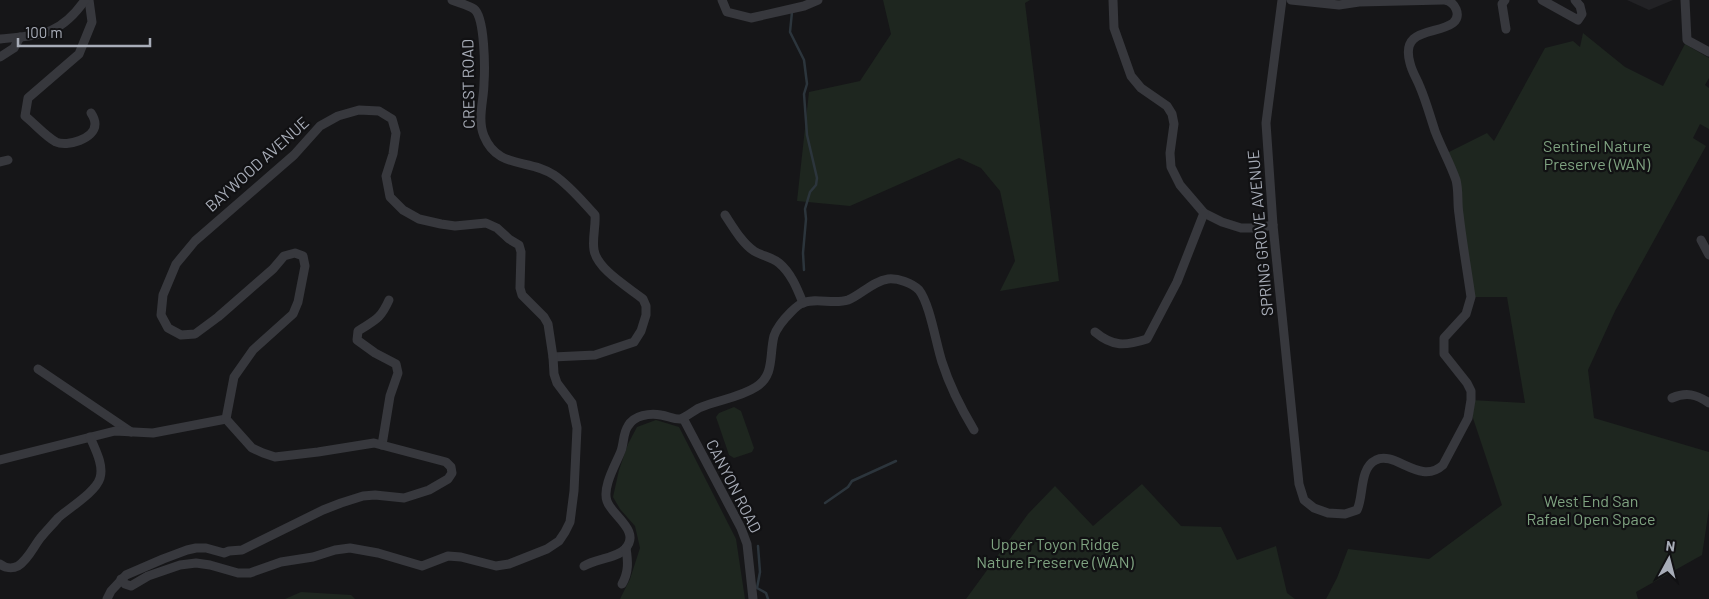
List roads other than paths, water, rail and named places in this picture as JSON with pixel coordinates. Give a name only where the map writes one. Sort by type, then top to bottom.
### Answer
[{"type":"street","points":[[0,39],[39,35],[59,28],[75,15],[85,0]]},
{"type":"street","points":[[89,0],[92,22],[79,54],[28,98],[25,116],[57,142],[66,143],[84,139],[94,131],[96,124],[91,113]]},
{"type":"street","name":"CREST ROAD","points":[[452,0],[474,9],[479,15],[482,30],[484,83],[481,120],[483,135],[489,146],[497,155],[505,160],[537,167],[553,174],[596,214],[593,248],[595,257],[600,266],[643,299],[646,306],[646,315],[641,331],[634,342],[595,355],[553,357]]},
{"type":"street","points":[[722,0],[727,12],[751,18],[790,4],[804,6],[818,0]]},
{"type":"street","points":[[1113,0],[1114,28],[1131,76],[1141,88],[1167,106],[1172,114],[1174,124],[1170,153],[1171,167],[1180,185],[1204,213],[1222,222],[1241,228],[1260,228],[1273,225]]},
{"type":"street","name":"SPRING GROVE AVENUE","points":[[1282,0],[1266,123],[1273,225],[1299,484],[1304,500],[1314,508],[1328,513],[1345,514],[1357,510],[1360,504],[1365,473],[1376,460],[1391,460],[1423,472],[1438,470],[1443,465],[1468,418],[1470,409],[1471,391],[1467,383],[1447,360],[1443,348],[1444,338],[1468,310],[1471,297],[1458,208],[1457,186],[1435,131],[1420,86],[1412,71],[1408,56],[1412,41],[1419,35],[1452,24],[1456,20],[1456,6],[1450,1],[1444,0]]},
{"type":"street","points":[[1291,0],[1339,6],[1359,2],[1444,0]]},
{"type":"street","points":[[1505,0],[1502,4],[1506,29]]},
{"type":"street","points":[[1542,0],[1578,20],[1582,14],[1580,6],[1575,0]]},
{"type":"street","points":[[1685,0],[1687,40],[1709,52]]},
{"type":"street","points":[[0,57],[14,48],[20,37]]},
{"type":"street","name":"BAYWOOD AVENUE","points":[[121,579],[125,584],[131,586],[148,576],[162,571],[180,565],[196,563],[210,565],[238,574],[250,573],[281,562],[350,548],[378,553],[422,566],[448,556],[461,556],[496,566],[509,564],[547,549],[559,541],[570,522],[577,457],[577,428],[572,403],[555,378],[548,324],[544,317],[522,296],[520,288],[522,252],[519,245],[497,228],[486,223],[456,226],[419,219],[404,210],[390,197],[386,176],[396,134],[392,119],[379,110],[359,110],[338,116],[320,126],[294,155],[195,241],[176,264],[163,294],[161,315],[168,328],[181,334],[195,334],[273,270],[284,256],[295,253],[303,256],[305,266],[304,278],[296,308],[293,314],[253,350],[234,377],[226,419]]},
{"type":"street","points":[[1095,332],[1105,341],[1119,344],[1132,344],[1146,339],[1177,282],[1204,213]]},
{"type":"street","points":[[726,214],[734,229],[753,251],[779,263],[787,272],[803,302]]},
{"type":"street","points":[[1701,240],[1709,255]]},
{"type":"street","points":[[584,566],[592,561],[621,553],[629,542],[630,534],[608,504],[606,498],[608,482],[621,450],[626,428],[632,421],[642,415],[683,418],[699,408],[759,385],[770,371],[774,337],[777,329],[791,312],[803,302],[846,300],[888,279],[904,282],[915,287],[924,299],[942,363],[965,416],[974,430]]},
{"type":"street","points":[[382,445],[390,396],[398,373],[396,364],[375,353],[357,340],[358,331],[377,320],[384,312],[389,300]]},
{"type":"street","points":[[38,369],[131,432]]},
{"type":"street","points":[[1672,398],[1681,394],[1690,394],[1709,403]]},
{"type":"street","name":"CANYON ROAD","points":[[683,418],[741,528],[747,544],[753,599]]},
{"type":"street","points":[[0,460],[115,431],[153,434],[226,419],[252,448],[275,457],[374,443],[446,462],[452,467],[452,473],[448,479],[429,490],[404,498],[375,495],[363,496],[341,503],[242,550],[224,553],[206,548],[187,550],[126,575],[107,599]]},
{"type":"street","points":[[0,564],[3,567],[17,567],[59,517],[90,492],[100,480],[99,460],[90,437]]},
{"type":"street","points":[[622,584],[628,562],[626,548]]},
{"type":"waterway","points":[[792,12],[790,32],[804,60],[807,84],[804,94],[807,135],[817,178],[816,185],[810,192],[805,209],[804,270]]},
{"type":"waterway","points":[[825,503],[848,487],[852,481],[896,461]]},
{"type":"waterway","points":[[758,546],[760,572],[757,588],[766,593],[768,599]]},
{"type":"park label","name":"Sentinel Nature Preserve (WAN)","points":[[1597,155]]},
{"type":"park label","name":"West End San Rafael Open Space","points":[[1591,510]]},
{"type":"park label","name":"Upper Toyon Ridge Nature Preserve (WAN)","points":[[1055,553]]}]
